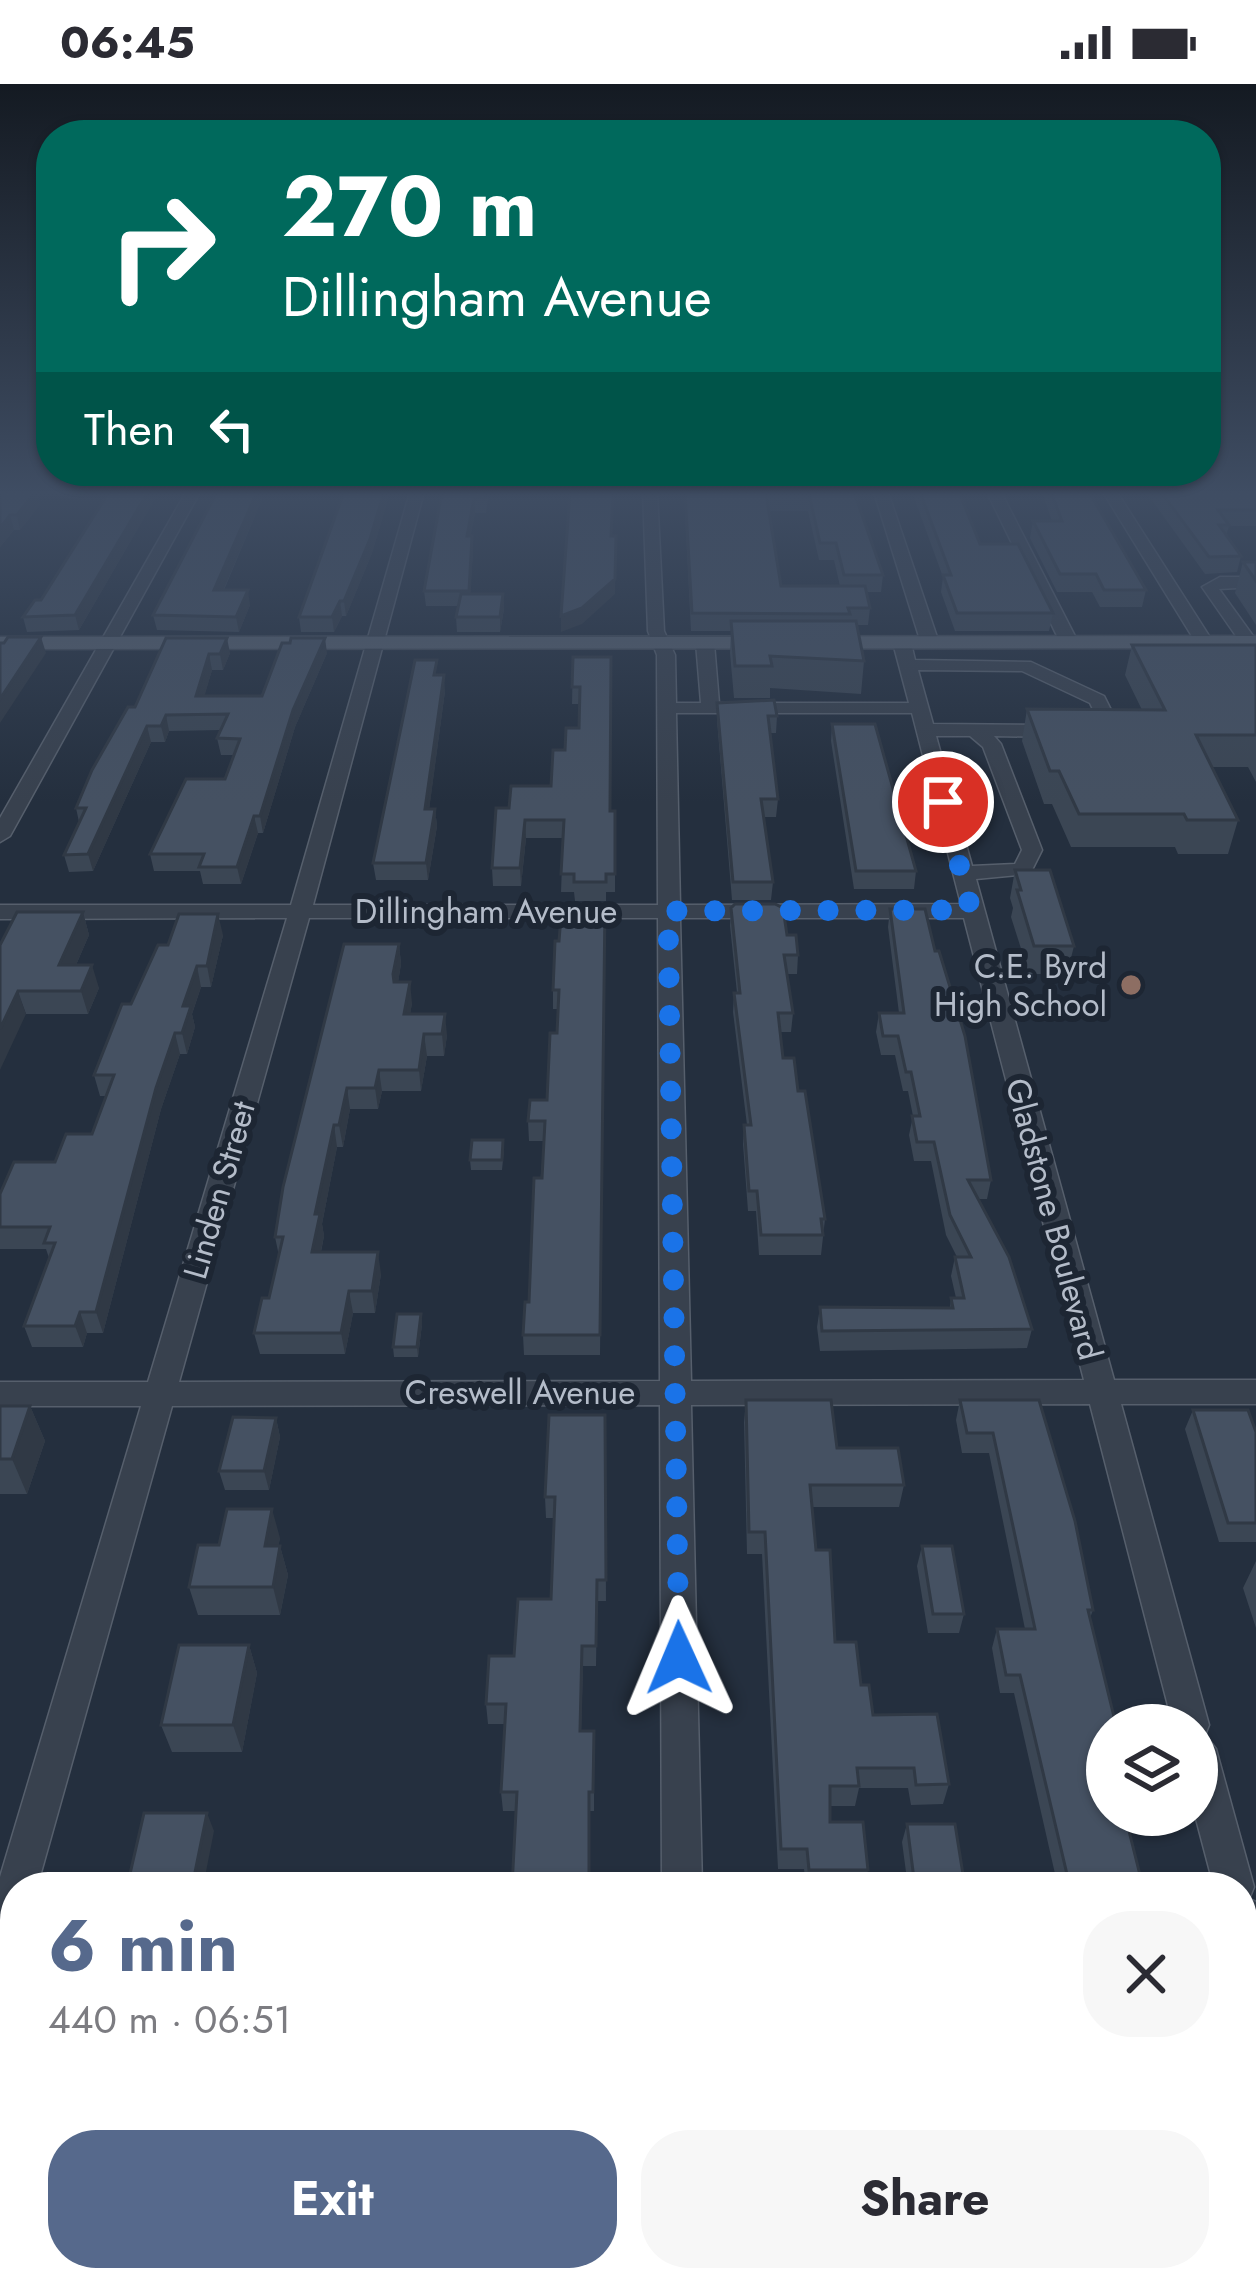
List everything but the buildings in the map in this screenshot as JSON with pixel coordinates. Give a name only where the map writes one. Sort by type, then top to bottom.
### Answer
[{"type":"main road","points":[[0,643],[705,643],[913,650],[1253,642]]},
{"type":"street","points":[[0,836],[138,595]]},
{"type":"street","name":"Linden Street","points":[[21,1872],[391,595]]},
{"type":"street","points":[[654,595],[656,631],[666,655],[682,1872]]},
{"type":"street","name":"Gladstone Boulevard","points":[[902,595],[921,719],[1185,1704]]},
{"type":"street","points":[[1045,595],[1069,643]]},
{"type":"street","points":[[1174,595],[1204,642]]},
{"type":"street","points":[[1216,595],[1253,642]]},
{"type":"street","points":[[705,643],[710,708]]},
{"type":"street","points":[[666,708],[921,719],[974,730],[1112,728],[1098,700],[1025,666],[913,650]]},
{"type":"street","points":[[962,873],[1023,870],[1032,850],[992,744],[974,730]]},
{"type":"street","name":"Dillingham Avenue","points":[[0,912],[971,910]]},
{"type":"street","name":"Creswell Avenue","points":[[0,1394],[1256,1391]]},
{"type":"street","points":[[1218,1827],[1230,1872]]},
{"type":"place","name":"C.E. Byrd High School","points":[[1131,985]]},
{"type":"route","points":[[679,1658],[668,911],[971,910],[943,802]]}]
